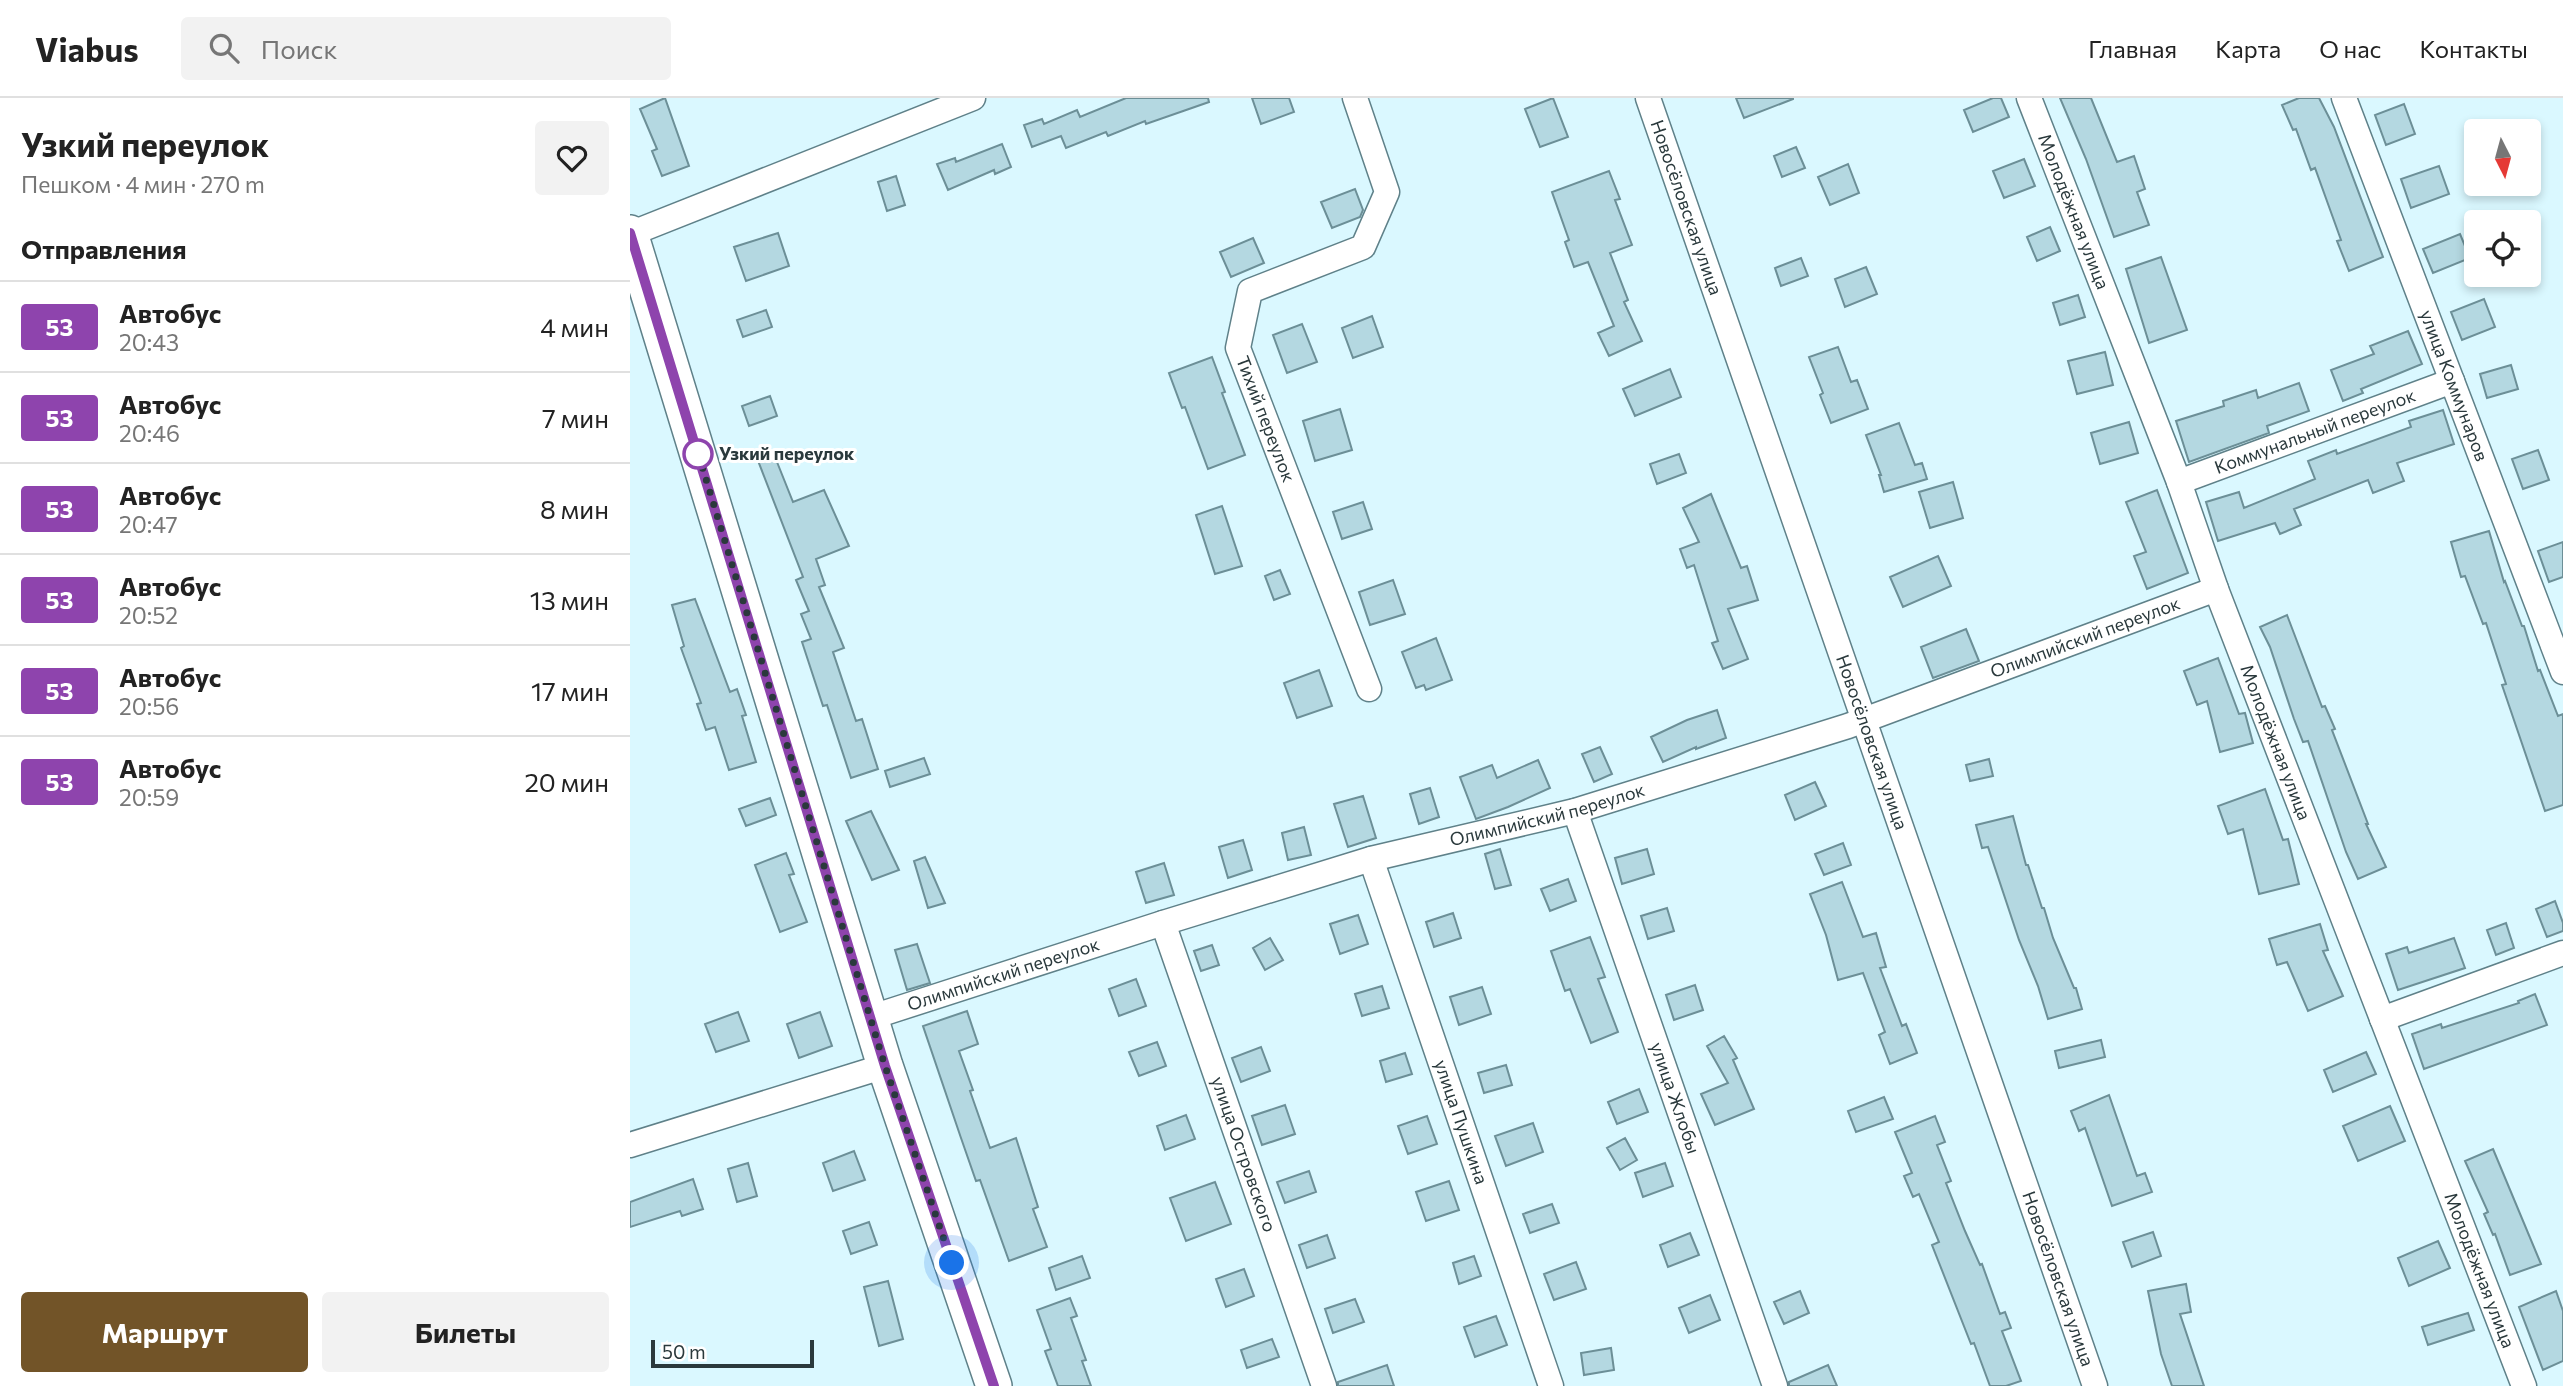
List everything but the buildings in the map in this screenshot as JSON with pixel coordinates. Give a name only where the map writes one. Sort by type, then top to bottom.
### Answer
[{"type":"street","points":[[973,98],[630,234],[885,1066],[994,1386]]},
{"type":"street","name":"Тихий переулок","points":[[1355,98],[1387,192],[1363,247],[1250,291],[1238,348],[1368,689]]},
{"type":"street","name":"Новосёловская улица","points":[[1647,98],[2095,1386]]},
{"type":"street","name":"Молодёжная улица","points":[[2029,98],[2179,482],[2216,589],[2524,1386]]},
{"type":"street","name":"улица Коммунаров","points":[[2344,98],[2563,672]]},
{"type":"street","name":"Коммунальный переулок","points":[[2179,482],[2452,381]]},
{"type":"street","name":"Олимпийский переулок","points":[[872,1017],[1371,859],[1575,811],[1863,721],[2216,589]]},
{"type":"street","name":"улица Жлобы","points":[[1575,811],[1775,1386]]},
{"type":"street","name":"улица Пушкина","points":[[1371,859],[1550,1386]]},
{"type":"street","name":"улица Островского","points":[[1163,923],[1324,1386]]},
{"type":"street","points":[[2382,1019],[2563,953]]},
{"type":"street","points":[[630,1145],[885,1066]]},
{"type":"bus line","name":"53","points":[[630,233],[885,1066],[994,1386]]},
{"type":"place","name":"Узкий переулок","points":[[698,454]]},
{"type":"route","points":[[698,454],[695,443],[885,1066],[952,1263]]}]
